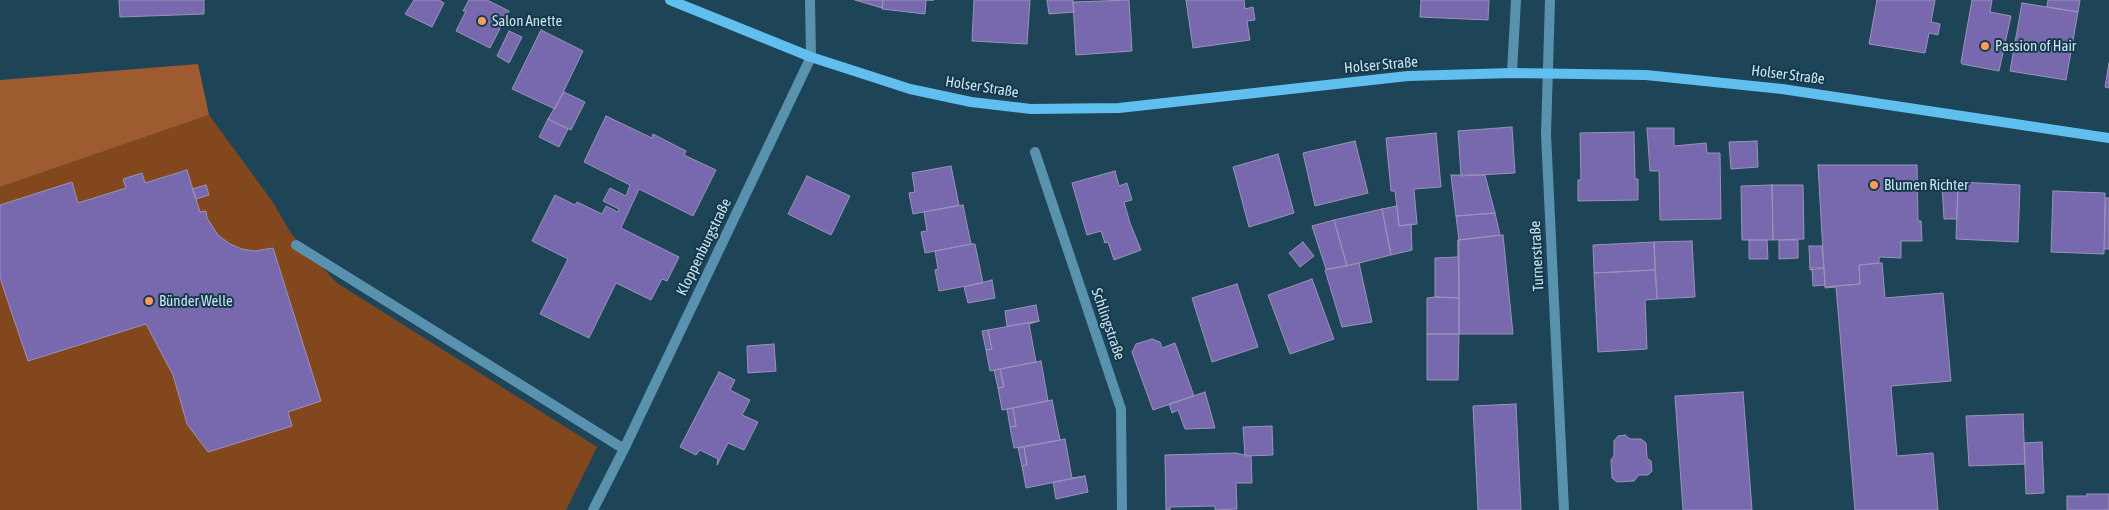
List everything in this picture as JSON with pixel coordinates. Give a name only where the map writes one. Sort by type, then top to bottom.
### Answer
[{"type":"main road","name":"Holser Straße","points":[[670,0],[811,57],[910,89],[971,102],[1031,109],[1119,108],[1408,76],[1512,73],[1646,75],[1782,89],[2109,138]]},
{"type":"street","points":[[810,0],[811,57]]},
{"type":"street","points":[[1512,73],[1516,0]]},
{"type":"street","name":"Turnerstraße","points":[[1550,0],[1546,134],[1564,510]]},
{"type":"street","name":"Kloppenburgstraße","points":[[593,510],[811,57]]},
{"type":"street","name":"Schlingstraße","points":[[1035,152],[1121,409],[1122,510]]},
{"type":"street","points":[[296,246],[624,449]]},
{"type":"shaded area","points":[[198,64],[209,115],[0,187],[0,80]]},
{"type":"shaded area","points":[[209,115],[272,201],[292,235],[337,283],[597,447],[566,510],[0,510],[0,187]]},
{"type":"building","points":[[119,0],[204,0],[204,14],[120,17]]},
{"type":"building","points":[[414,0],[439,0],[444,3],[432,27],[405,14]]},
{"type":"building","name":"Salon Anette","points":[[469,0],[487,0],[509,11],[490,48],[456,31]]},
{"type":"building","points":[[855,0],[883,0],[882,8]]},
{"type":"building","points":[[883,0],[926,0],[925,14],[882,9]]},
{"type":"building","points":[[974,0],[1030,0],[1027,44],[972,41]]},
{"type":"building","points":[[1047,0],[1073,0],[1074,12],[1049,14]]},
{"type":"building","points":[[1129,0],[1132,51],[1076,55],[1073,2]]},
{"type":"building","points":[[1186,0],[1244,0],[1245,9],[1253,7],[1255,20],[1247,21],[1250,40],[1193,48]]},
{"type":"building","points":[[1421,0],[1489,0],[1488,20],[1420,17]]},
{"type":"building","points":[[1877,0],[1935,0],[1931,22],[1940,24],[1938,35],[1929,33],[1925,53],[1869,44]]},
{"type":"building","points":[[1972,0],[1992,0],[1990,12],[2011,16],[1999,71],[1962,64],[1961,62]]},
{"type":"building","points":[[2048,0],[2080,0],[2078,12],[2047,7]]},
{"type":"building","points":[[2022,3],[2078,12],[2066,80],[2010,71]]},
{"type":"building","points":[[541,30],[583,51],[555,109],[512,89]]},
{"type":"building","points":[[509,31],[522,37],[509,63],[497,56]]},
{"type":"building","points":[[2109,63],[2109,88],[2105,87]]},
{"type":"building","points":[[564,92],[585,102],[571,130],[548,119]]},
{"type":"building","points":[[606,116],[652,138],[653,134],[686,151],[684,155],[716,170],[693,216],[639,189],[621,228],[679,257],[667,281],[662,279],[651,300],[616,283],[589,338],[540,314],[568,259],[532,241],[555,195],[575,205],[577,202],[602,214],[606,206],[618,212],[619,209],[603,201],[610,188],[626,196],[630,185],[584,162]]},
{"type":"building","points":[[548,119],[568,129],[559,147],[539,137]]},
{"type":"building","points":[[1512,127],[1515,173],[1461,176],[1458,131]]},
{"type":"building","points":[[1647,128],[1674,128],[1674,146],[1706,143],[1707,153],[1720,153],[1721,219],[1660,220],[1659,171],[1650,171]]},
{"type":"building","points":[[1634,132],[1635,179],[1638,179],[1638,200],[1578,201],[1578,180],[1581,180],[1580,133]]},
{"type":"building","points":[[1436,133],[1441,187],[1414,189],[1417,224],[1399,226],[1395,191],[1391,191],[1386,138]]},
{"type":"building","points":[[1355,141],[1368,193],[1315,206],[1303,153]]},
{"type":"building","points":[[1757,141],[1758,167],[1731,169],[1729,142]]},
{"type":"building","points":[[1278,154],[1294,213],[1249,227],[1233,167]]},
{"type":"building","points":[[1818,165],[1917,165],[1918,221],[1921,221],[1922,241],[1901,241],[1901,258],[1879,257],[1879,263],[1859,265],[1860,284],[1825,287]]},
{"type":"building","points":[[951,166],[959,205],[913,214],[909,193],[915,192],[912,173]]},
{"type":"building","name":"Bünder Welle","points":[[187,170],[200,212],[206,211],[207,218],[218,235],[230,244],[242,249],[255,251],[273,248],[321,401],[288,412],[292,426],[208,452],[187,424],[173,375],[146,324],[28,361],[0,278],[0,205],[72,182],[78,203],[126,188],[123,179],[142,173],[145,183]]},
{"type":"building","points":[[1115,171],[1119,186],[1127,183],[1132,200],[1124,202],[1141,250],[1114,260],[1108,242],[1105,243],[1101,231],[1087,235],[1072,183]]},
{"type":"building","points":[[1451,175],[1485,175],[1495,213],[1456,216]]},
{"type":"building","points":[[807,176],[850,196],[831,235],[788,214]]},
{"type":"building","points":[[1958,182],[2020,185],[2018,242],[1956,239]]},
{"type":"building","points":[[206,185],[209,195],[196,199],[192,189]]},
{"type":"building","points":[[1772,185],[1773,240],[1742,240],[1741,186]]},
{"type":"building","points":[[1772,185],[1803,185],[1804,239],[1773,240]]},
{"type":"building","points":[[1942,185],[1958,187],[1957,219],[1944,219]]},
{"type":"building","points":[[2053,191],[2105,193],[2104,254],[2051,252]]},
{"type":"building","points":[[2106,198],[2109,198],[2109,249],[2104,249]]},
{"type":"building","points":[[963,205],[971,244],[925,253],[921,232],[927,231],[924,212]]},
{"type":"building","points":[[1397,206],[1399,226],[1411,224],[1412,250],[1391,255],[1382,209]]},
{"type":"building","points":[[1382,209],[1391,255],[1347,266],[1334,220]]},
{"type":"building","points":[[1495,213],[1500,235],[1459,240],[1456,216]]},
{"type":"building","points":[[1334,220],[1347,266],[1326,269],[1312,226]]},
{"type":"building","points":[[1503,235],[1513,334],[1459,334],[1459,240]]},
{"type":"building","points":[[1458,240],[1459,298],[1435,297],[1435,258],[1458,257]]},
{"type":"building","points":[[1749,240],[1767,240],[1768,259],[1749,259]]},
{"type":"building","points":[[1779,240],[1798,240],[1798,258],[1779,259]]},
{"type":"building","points":[[1692,241],[1695,297],[1657,299],[1654,242]]},
{"type":"building","points":[[1303,242],[1314,256],[1300,267],[1289,253]]},
{"type":"building","points":[[1654,242],[1655,270],[1594,273],[1593,245]]},
{"type":"building","points":[[975,244],[983,283],[939,291],[935,270],[938,269],[935,251]]},
{"type":"building","points":[[1809,246],[1822,246],[1824,268],[1810,270]]},
{"type":"building","points":[[1359,263],[1372,322],[1342,327],[1325,270]]},
{"type":"building","points":[[1882,263],[1885,298],[1943,293],[1951,381],[1891,386],[1897,456],[1933,453],[1938,510],[1855,510],[1836,287],[1825,287],[1860,284],[1859,265]]},
{"type":"building","points":[[1812,268],[1824,268],[1825,285],[1813,286]]},
{"type":"building","points":[[1655,270],[1657,299],[1645,300],[1647,349],[1598,352],[1594,273]]},
{"type":"building","points":[[1312,279],[1334,339],[1290,354],[1268,295]]},
{"type":"building","points":[[992,280],[995,298],[968,303],[964,287]]},
{"type":"building","points":[[1237,284],[1258,347],[1212,362],[1192,298]]},
{"type":"building","points":[[1427,298],[1459,298],[1459,334],[1427,334]]},
{"type":"building","points":[[1036,305],[1039,321],[1007,326],[1005,311]]},
{"type":"building","points":[[1039,321],[1029,324],[1036,362],[990,371],[986,350],[992,349],[988,330]]},
{"type":"building","points":[[988,330],[992,349],[986,350],[982,331]]},
{"type":"building","points":[[1427,334],[1459,334],[1458,380],[1427,380]]},
{"type":"building","points":[[1152,339],[1160,342],[1162,348],[1175,343],[1194,396],[1153,410],[1132,352],[1136,344]]},
{"type":"building","points":[[774,344],[776,371],[748,373],[747,346]]},
{"type":"building","points":[[1041,361],[1048,401],[1002,410],[998,388],[1004,387],[1000,369]]},
{"type":"building","points":[[1000,369],[1004,387],[998,388],[994,370]]},
{"type":"building","points":[[719,372],[735,380],[730,390],[750,400],[742,415],[758,422],[744,450],[728,443],[717,465],[718,459],[700,450],[696,455],[680,447]]},
{"type":"building","points":[[1205,392],[1215,428],[1185,429],[1178,410],[1172,413],[1169,404]]},
{"type":"building","points":[[1743,392],[1752,510],[1683,510],[1675,396]]},
{"type":"building","points":[[1052,400],[1060,440],[1014,448],[1010,427],[1016,426],[1013,408]]},
{"type":"building","points":[[1516,404],[1521,510],[1478,510],[1473,406]]},
{"type":"building","points":[[1013,408],[1016,426],[1010,427],[1007,409]]},
{"type":"building","points":[[2023,414],[2025,464],[1969,466],[1966,416]]},
{"type":"building","points":[[1272,426],[1273,455],[1245,456],[1243,427]]},
{"type":"building","points":[[1625,435],[1630,439],[1641,439],[1646,443],[1647,458],[1651,461],[1652,471],[1648,475],[1639,475],[1634,481],[1617,482],[1612,478],[1611,460],[1614,456],[1614,441],[1618,436]]},
{"type":"building","points":[[1065,439],[1072,478],[1085,476],[1026,488],[1022,466],[1027,465],[1024,447]]},
{"type":"building","points":[[2042,442],[2044,493],[2026,494],[2024,443]]},
{"type":"building","points":[[1024,447],[1027,465],[1022,466],[1018,448]]},
{"type":"building","points":[[1235,453],[1251,456],[1252,483],[1236,483],[1237,509],[1215,510],[1215,506],[1170,507],[1170,510],[1166,510],[1165,455]]},
{"type":"building","points":[[1085,476],[1088,492],[1056,499],[1053,482]]},
{"type":"building","points":[[2087,494],[2109,494],[2109,510],[2067,510],[2067,496],[2087,496]]},
{"type":"place","name":"Salon Anette","points":[[482,21]]},
{"type":"place","name":"Passion of Hair","points":[[1985,46]]},
{"type":"place","name":"Blumen Richter","points":[[1874,185]]},
{"type":"place","name":"Bünder Welle","points":[[149,301]]}]
